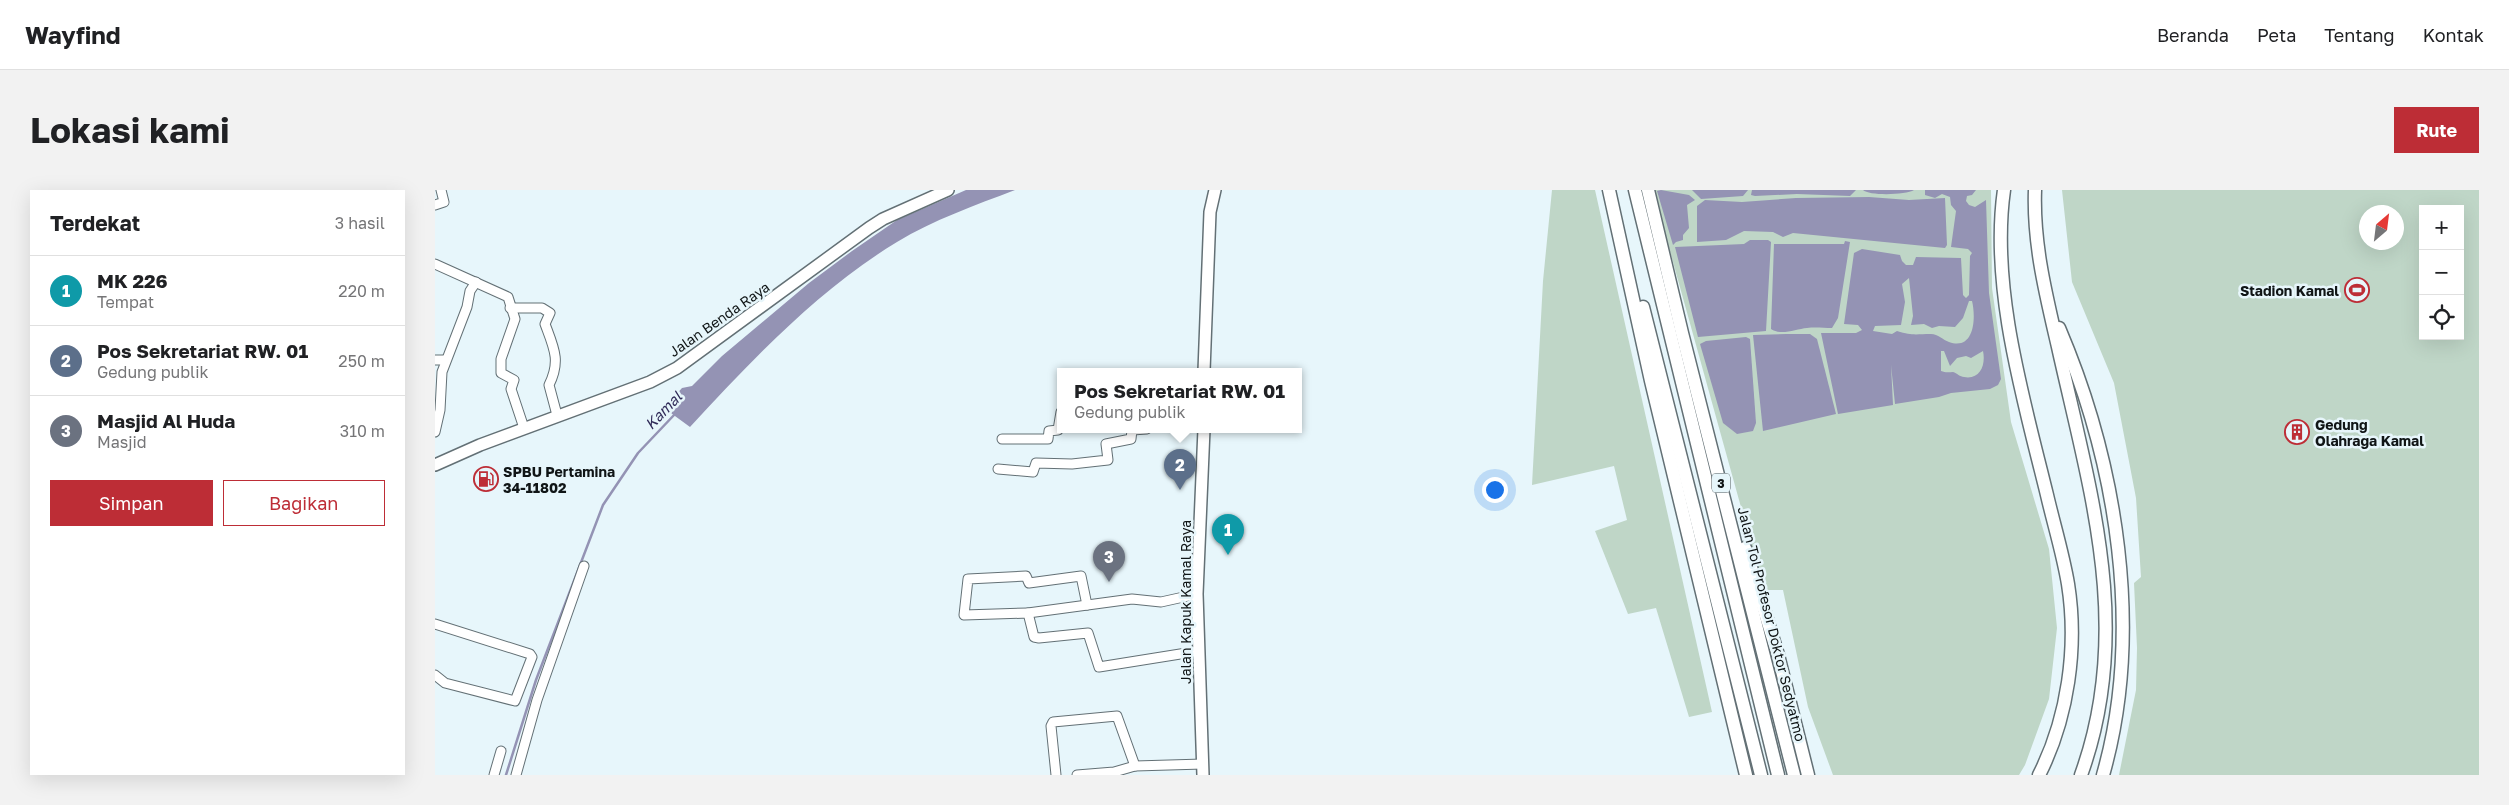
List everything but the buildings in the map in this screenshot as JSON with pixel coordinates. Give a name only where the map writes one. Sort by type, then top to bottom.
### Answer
[{"type":"highway","points":[[1609,190],[1651,381],[1746,775]]},
{"type":"highway","name":"3","points":[[1635,190],[1778,775]]},
{"type":"highway","name":"Jalan Tol Profesor Doktor Sedyatmo","points":[[1648,190],[1681,333],[1719,475],[1793,775]]},
{"type":"highway","points":[[2004,190],[2001,210],[2003,285],[2032,435],[2068,584],[2072,629],[2070,669],[2063,710],[2047,758],[2039,775]]},
{"type":"highway","points":[[2035,190],[2038,251],[2043,283],[2097,528],[2105,576],[2107,624],[2104,678],[2095,734],[2081,775]]},
{"type":"highway","points":[[1620,235],[1651,338],[1761,775]]},
{"type":"highway","points":[[2043,283],[2077,371],[2092,422],[2111,506],[2120,567],[2123,618],[2121,683],[2117,720],[2103,775]]},
{"type":"highway","points":[[1719,475],[1766,613],[1808,775]]},
{"type":"main road","name":"Jalan Benda Raya","points":[[436,462],[524,428],[541,428],[557,415],[650,382],[677,368],[714,343],[869,228],[883,219],[949,190]]},
{"type":"main road","points":[[1204,368],[1210,212],[1215,190]]},
{"type":"main road","name":"Jalan Kapuk Kamal Raya","points":[[1203,770],[1197,594],[1204,433]]},
{"type":"street","points":[[435,205],[444,202],[441,190]]},
{"type":"street","points":[[435,264],[507,295],[515,319],[501,359],[501,373],[514,380],[511,389],[524,428]]},
{"type":"street","points":[[435,432],[445,360],[467,307],[470,291],[476,282]]},
{"type":"street","points":[[510,308],[542,308],[550,313],[545,324],[556,352],[556,372],[549,385],[557,415]]},
{"type":"street","points":[[435,360],[445,360]]},
{"type":"street","points":[[1002,439],[1048,439],[1049,431],[1057,430]]},
{"type":"street","points":[[998,468],[1033,472],[1037,463],[1072,464],[1107,460],[1106,444],[1131,438],[1132,433]]},
{"type":"street","points":[[516,775],[537,700],[584,566]]},
{"type":"street","points":[[1087,605],[1081,576],[1029,583],[1026,576],[968,578],[965,616],[1027,613],[1087,605],[1132,599],[1161,602],[1197,594]]},
{"type":"street","points":[[1027,613],[1034,637],[1089,633],[1099,667],[1199,651]]},
{"type":"street","points":[[435,624],[530,654],[532,657],[515,701],[445,683],[435,675]]},
{"type":"street","points":[[1056,775],[1051,726],[1053,722],[1117,716],[1135,766]]},
{"type":"street","points":[[494,775],[501,751]]},
{"type":"street","points":[[1077,775],[1114,772],[1135,766],[1203,770]]},
{"type":"green space","points":[[1552,190],[1595,190],[1712,712],[1689,717],[1656,608],[1628,614],[1595,531],[1627,520],[1614,466],[1532,485],[1543,281]]},
{"type":"green space","points":[[1653,190],[1991,190],[1992,288],[2011,422],[2049,549],[2057,628],[2049,699],[2025,765],[2019,775],[1833,775],[1808,707],[1783,590],[1764,590]]},
{"type":"green space","points":[[2062,190],[2479,190],[2479,775],[2119,775],[2136,690],[2137,648],[2134,583],[2141,577],[2136,498],[2114,383],[2072,282]]},
{"type":"water","points":[[966,190],[1015,190],[955,213],[925,227],[868,261],[787,327],[690,427],[664,408],[682,388],[692,386],[722,356],[809,283],[852,251],[897,220]]},
{"type":"water","points":[[1692,190],[1748,190],[1743,196],[1701,199]]},
{"type":"water","points":[[1752,190],[1856,190],[1850,196],[1797,194],[1755,196],[1751,195]]},
{"type":"water","points":[[1863,190],[1914,190],[1888,194],[1872,193]]},
{"type":"water","points":[[1925,190],[1976,190],[1972,195],[1967,196],[1966,201],[1969,205],[1975,207],[1986,200],[1989,293],[2001,379],[1998,385],[1990,389],[1951,393],[1939,397],[1895,404],[1891,365],[1893,405],[1838,414],[1821,333],[1856,333],[1862,330],[1858,325],[1844,324],[1854,253],[1862,249],[1900,255],[1906,265],[1913,265],[1916,257],[1961,258],[1963,295],[1966,298],[1969,295],[1970,256],[1972,253],[1968,249],[1951,247],[1956,211],[1951,205],[1950,197],[1942,194],[1935,198],[1925,195]],"holes":[[[1909,278],[1913,316],[1911,325],[1924,324],[1932,328],[1939,326],[1955,327],[1963,318],[1969,301],[1972,301],[1974,315],[1972,331],[1964,342],[1949,342],[1934,334],[1911,334],[1897,331],[1892,334],[1873,331],[1875,326],[1901,325],[1905,302],[1902,284]],[[1941,351],[1944,351],[1950,366],[1957,358],[1966,356],[1971,358],[1983,351],[1983,366],[1978,374],[1970,377],[1941,371]]]},
{"type":"water","points":[[1657,191],[1689,195],[1695,200],[1687,205],[1689,228],[1683,235],[1683,240],[1673,245]]},
{"type":"water","points":[[1869,197],[1909,200],[1945,198],[1947,245],[1945,248],[1793,233],[1783,237],[1773,232],[1744,231],[1726,240],[1697,242],[1697,206],[1705,200],[1742,202],[1796,198]]},
{"type":"water","points":[[1750,240],[1768,240],[1771,242],[1766,331],[1698,337],[1675,247],[1744,244]]},
{"type":"water","points":[[1845,241],[1850,242],[1838,318],[1832,328],[1810,328],[1784,332],[1771,329],[1774,244],[1844,244]]},
{"type":"water","points":[[1810,334],[1817,339],[1836,414],[1763,431],[1753,335]]},
{"type":"water","points":[[1746,337],[1750,339],[1756,423],[1753,431],[1737,434],[1723,423],[1700,344],[1706,341]]},
{"type":"waterway","name":"Kamal","points":[[506,775],[536,680],[603,505],[638,453],[675,414]]},
{"type":"place","name":"Stadion Kamal","points":[[2357,290]]},
{"type":"place","name":"Gedung Olahraga Kamal","points":[[2297,432]]},
{"type":"place","name":"SPBU Pertamina 34-11802","points":[[486,479]]},
{"type":"place","name":"Pos Sekretariat RW. 01","points":[[1180,490]]},
{"type":"place","name":"MK 226","points":[[1228,555]]},
{"type":"place","name":"Masjid Al Huda","points":[[1109,582]]}]
